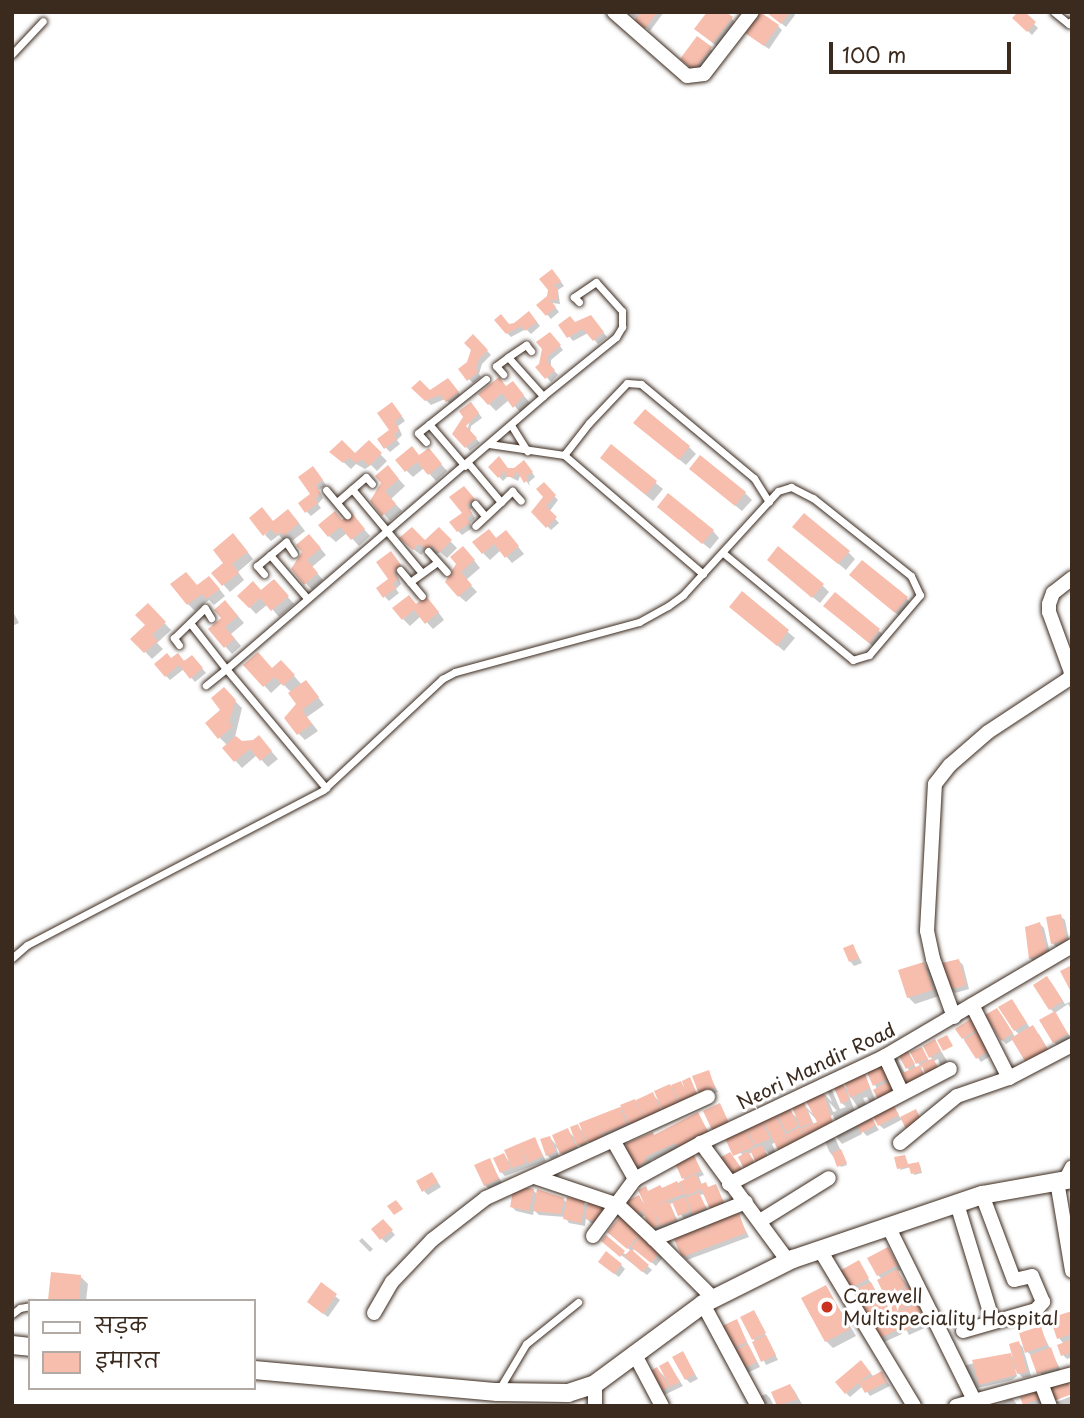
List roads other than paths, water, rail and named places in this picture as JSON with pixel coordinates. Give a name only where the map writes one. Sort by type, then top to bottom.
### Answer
[{"type":"street","points":[[614,12],[687,76],[704,74],[752,12]]},
{"type":"street","points":[[954,1017],[933,959],[927,932],[935,784],[950,765],[988,732],[1070,678],[1071,672],[1049,604],[1053,593],[1072,578]]},
{"type":"street","name":"Neori Mandir Road","points":[[635,1179],[701,1143],[886,1056],[1072,946]]},
{"type":"street","points":[[972,1005],[1009,1078]]},
{"type":"street","points":[[900,1143],[957,1096],[1009,1078],[1072,1045]]},
{"type":"street","points":[[886,1056],[902,1093]]},
{"type":"street","points":[[729,1184],[950,1069]]},
{"type":"street","points":[[374,1312],[391,1282],[432,1240],[486,1198],[708,1097]]},
{"type":"street","points":[[593,1236],[635,1179],[614,1142]]},
{"type":"street","points":[[701,1143],[788,1261]]},
{"type":"street","points":[[535,1177],[618,1205],[654,1239],[709,1302],[758,1406]]},
{"type":"street","points":[[256,1370],[497,1392],[568,1393],[595,1384],[634,1353],[709,1302],[788,1261],[982,1195],[1067,1177],[1072,1270]]},
{"type":"street","points":[[760,1221],[829,1178]]},
{"type":"street","points":[[963,1331],[1036,1310],[1043,1302],[1031,1276],[1014,1280],[982,1195]]},
{"type":"street","points":[[654,1239],[746,1202]]},
{"type":"street","points":[[957,1204],[993,1322]]},
{"type":"street","points":[[889,1228],[976,1404]]},
{"type":"street","points":[[820,1250],[914,1406]]},
{"type":"street","points":[[634,1353],[662,1406]]},
{"type":"street","points":[[956,1406],[976,1404],[1072,1374]]},
{"type":"street","points":[[1041,1383],[1050,1406]]},
{"type":"street","points":[[595,1384],[595,1406]]},
{"type":"lane","points":[[1054,12],[1069,24],[1072,20]]},
{"type":"lane","points":[[12,54],[43,21]]},
{"type":"lane","points":[[206,685],[616,337],[622,327],[622,311],[596,282],[575,297],[579,302]]},
{"type":"lane","points":[[503,374],[496,366],[526,345],[531,351]]},
{"type":"lane","points":[[508,357],[543,397]]},
{"type":"lane","points":[[426,442],[418,433],[486,379]]},
{"type":"lane","points":[[564,455],[627,383],[641,384],[754,478],[769,502]]},
{"type":"lane","points":[[429,424],[500,502]]},
{"type":"lane","points":[[511,425],[527,451]]},
{"type":"lane","points":[[489,444],[564,455],[703,574]]},
{"type":"lane","points":[[337,502],[366,477],[372,484]]},
{"type":"lane","points":[[12,958],[27,945],[326,788],[442,679],[455,672],[639,622],[683,595],[778,491],[791,486],[813,498],[911,576],[920,595],[869,655],[853,660],[723,554]]},
{"type":"lane","points":[[352,489],[422,573]]},
{"type":"lane","points":[[326,490],[347,515]]},
{"type":"lane","points":[[475,526],[512,491],[521,500]]},
{"type":"lane","points":[[475,504],[485,516]]},
{"type":"lane","points":[[264,574],[257,566],[286,542],[294,554]]},
{"type":"lane","points":[[428,551],[447,572]]},
{"type":"lane","points":[[270,555],[307,598]]},
{"type":"lane","points":[[410,582],[438,562]]},
{"type":"lane","points":[[400,570],[422,596]]},
{"type":"lane","points":[[179,645],[174,638],[205,608],[211,618]]},
{"type":"lane","points":[[190,623],[326,788]]},
{"type":"lane","points":[[497,1392],[526,1344],[578,1302]]},
{"type":"lane","points":[[12,1314],[28,1306]]},
{"type":"place","name":"Carewell Multispeciality Hospital","points":[[827,1307]]}]
